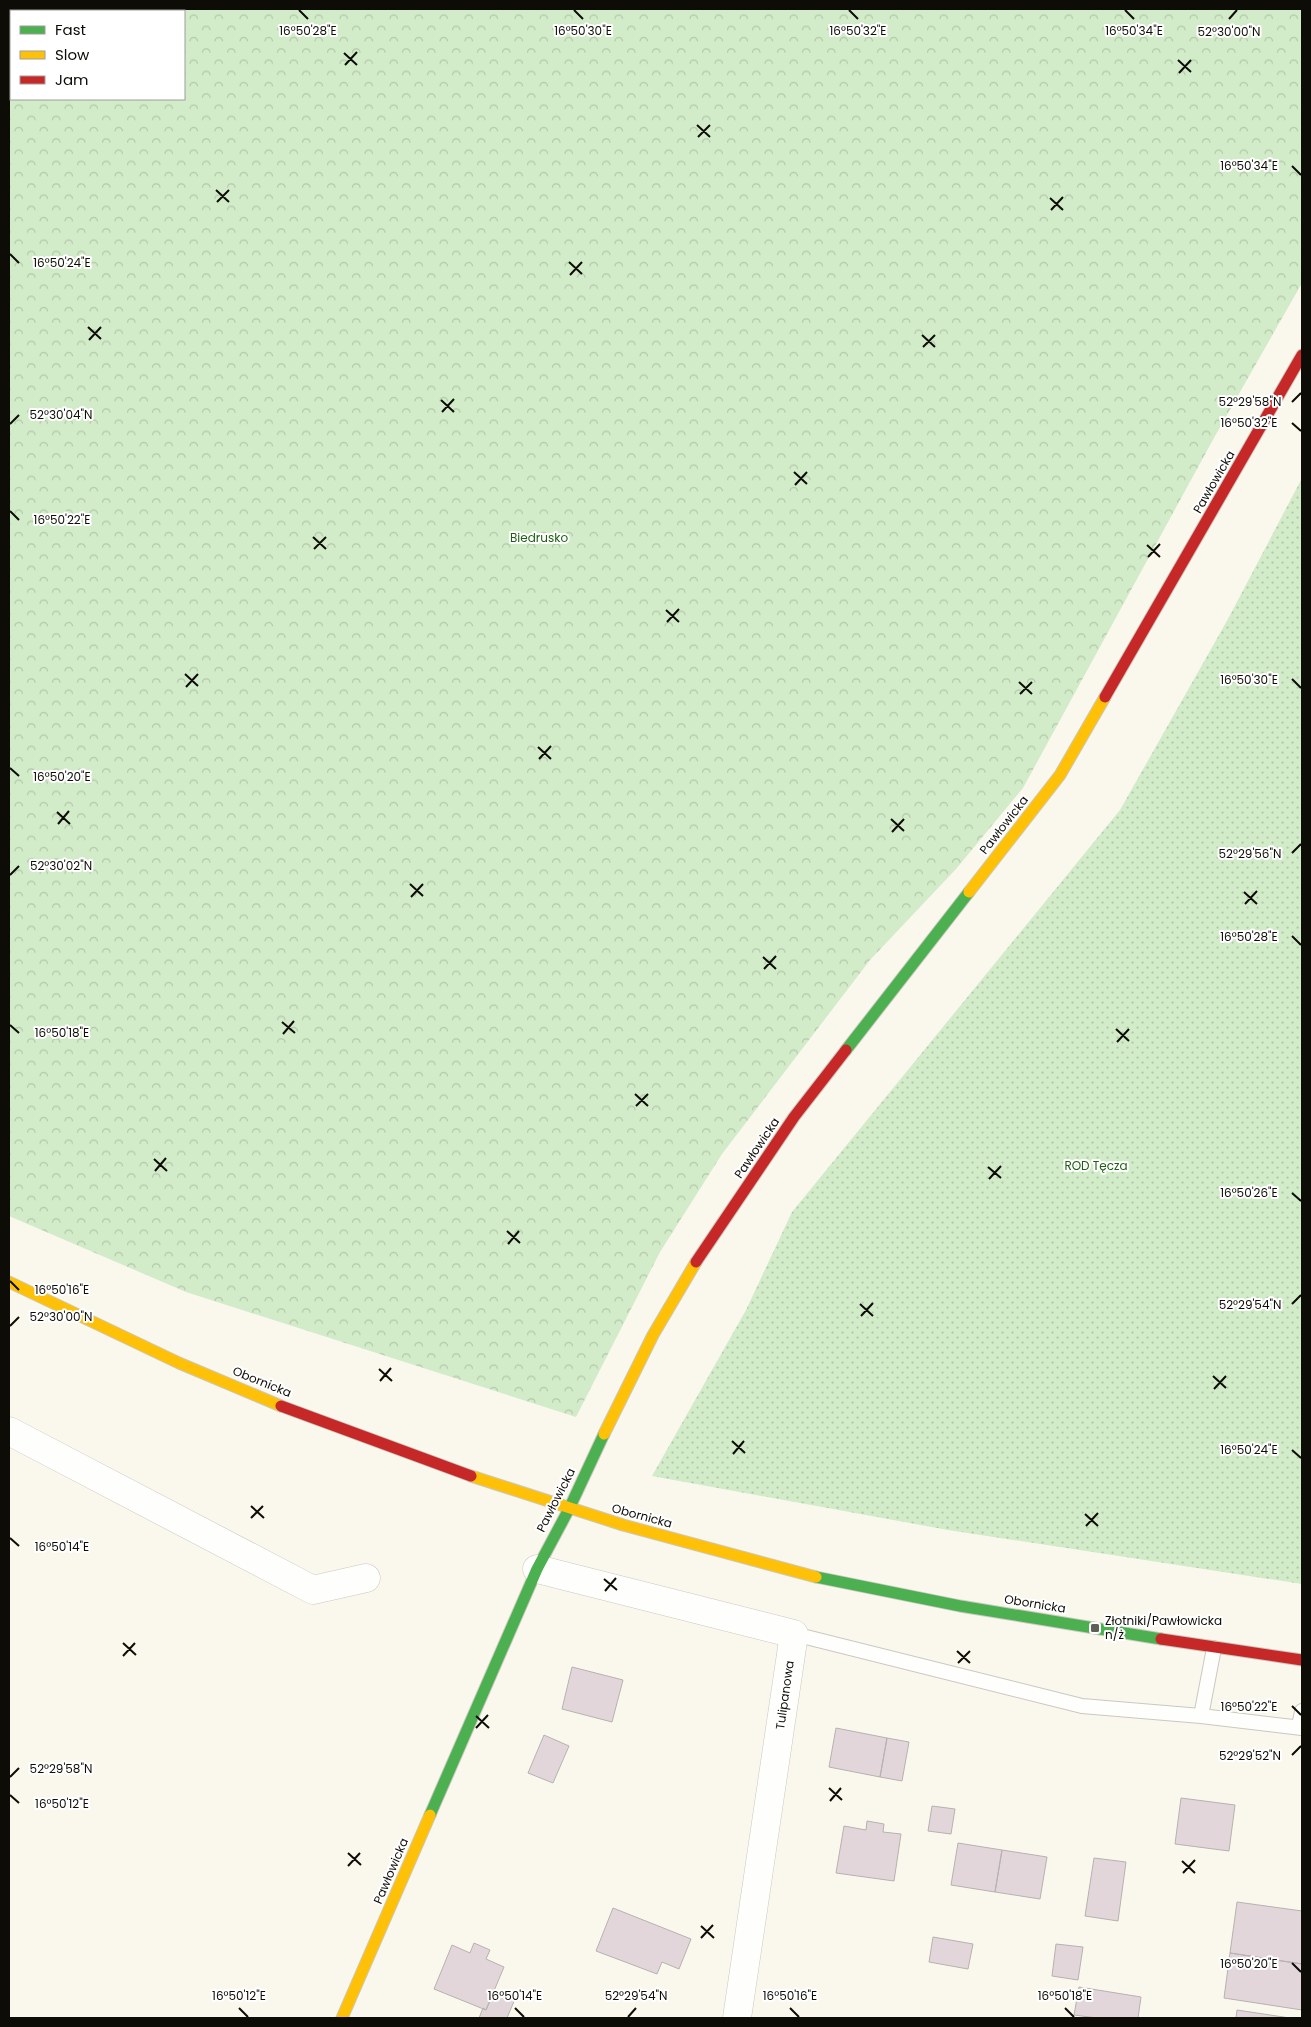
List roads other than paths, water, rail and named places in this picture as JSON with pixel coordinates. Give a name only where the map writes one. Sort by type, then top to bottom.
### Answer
[{"type":"street","name":"Pawłowicka","points":[[342,2018],[537,1569],[569,1510],[619,1400],[648,1343],[699,1258],[794,1117],[1060,775],[1302,355]]},
{"type":"street","name":"Obornicka","points":[[9,1282],[210,1375],[287,1407],[387,1447],[569,1510],[843,1583],[979,1609],[1214,1648],[1302,1660]]},
{"type":"street","points":[[9,1431],[312,1590],[366,1578]]},
{"type":"street","points":[[537,1569],[794,1634]]},
{"type":"street","name":"Tulipanowa","points":[[737,2018],[794,1634]]},
{"type":"lane","points":[[794,1634],[1082,1706],[1201,1716],[1301,1728],[1302,1711]]},
{"type":"lane","points":[[1201,1716],[1214,1648]]},
{"type":"place","name":"Złotniki/Pawłowicka n/ż","points":[[1095,1628]]},
{"type":"park label","name":"Biedrusko","points":[[539,538]]},
{"type":"park label","name":"ROD Tęcza","points":[[1096,1166]]}]
